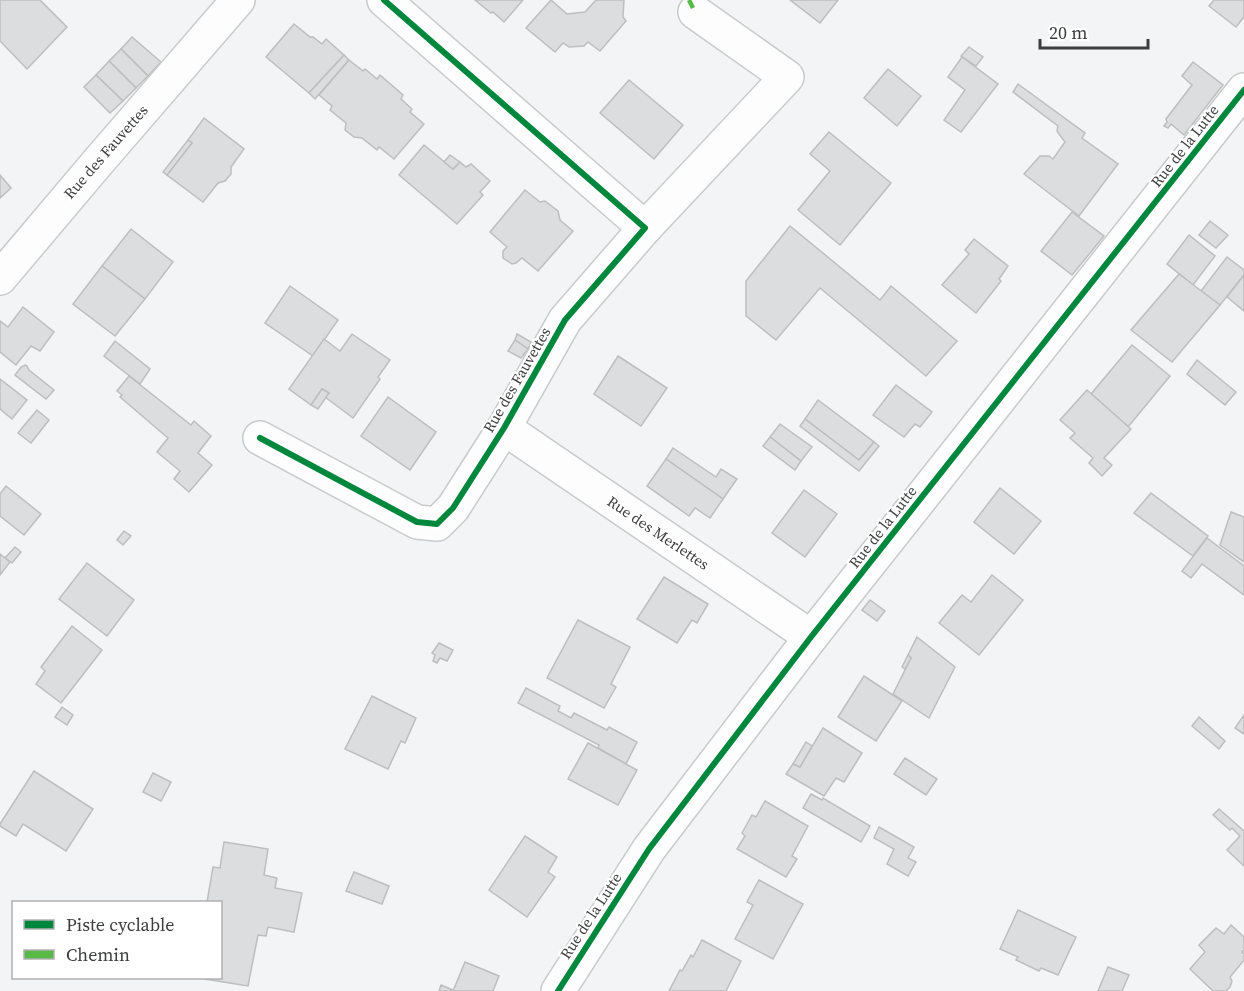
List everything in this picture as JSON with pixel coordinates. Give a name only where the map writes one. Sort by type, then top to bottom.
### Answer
[{"type":"street","name":"Rue des Fauvettes","points":[[0,278],[238,0]]},
{"type":"street","points":[[384,0],[645,228]]},
{"type":"street","name":"Rue des Fauvettes","points":[[260,438],[417,522],[437,524],[453,508],[504,428],[565,320],[645,228],[787,77],[695,12]]},
{"type":"street","name":"Rue de la Lutte","points":[[558,991],[649,849],[811,638],[1244,90]]},
{"type":"street","name":"Rue des Merlettes","points":[[504,428],[811,638]]},
{"type":"building","points":[[0,0],[40,0],[67,27],[27,69],[0,41]]},
{"type":"building","points":[[475,0],[523,0],[504,22]]},
{"type":"building","points":[[551,0],[567,14],[585,12],[596,0],[624,0],[623,17],[626,21],[600,51],[588,42],[584,46],[569,47],[563,43],[555,52],[526,28]]},
{"type":"building","points":[[790,0],[838,0],[820,23]]},
{"type":"building","points":[[1214,0],[1244,0],[1244,17],[1236,27],[1209,6]]},
{"type":"building","points":[[294,24],[322,44],[326,39],[344,55],[309,93],[266,57]]},
{"type":"building","points":[[132,37],[161,62],[148,76],[121,49]]},
{"type":"building","points":[[969,47],[983,57],[976,66],[961,56]]},
{"type":"building","points":[[121,49],[148,76],[136,88],[109,61]]},
{"type":"building","points":[[344,55],[349,60],[315,99],[309,93]]},
{"type":"building","points":[[962,57],[998,84],[961,132],[944,120],[965,90],[948,77]]},
{"type":"building","points":[[349,60],[377,79],[380,75],[403,95],[401,99],[412,109],[410,112],[424,124],[394,159],[379,147],[377,150],[362,138],[354,137],[345,130],[346,123],[330,110],[332,106],[319,95]]},
{"type":"building","points":[[109,61],[136,88],[123,101],[96,75]]},
{"type":"building","points":[[1193,62],[1223,85],[1184,135],[1171,124],[1168,128],[1164,126],[1166,119],[1192,85],[1182,76]]},
{"type":"building","points":[[888,69],[921,96],[897,126],[864,98]]},
{"type":"building","points":[[96,75],[123,101],[110,113],[84,87]]},
{"type":"building","points":[[629,80],[683,125],[654,159],[600,113]]},
{"type":"building","points":[[1018,84],[1085,133],[1082,138],[1118,164],[1079,216],[1024,174],[1040,156],[1049,156],[1053,159],[1065,142],[1057,131],[1058,126],[1013,92]]},
{"type":"building","points":[[204,118],[244,149],[231,167],[231,174],[225,181],[218,183],[203,202],[167,175],[192,143],[188,140]]},
{"type":"building","points":[[829,132],[891,183],[840,245],[798,210],[830,171],[810,154]]},
{"type":"building","points":[[188,140],[192,143],[167,175],[163,172]]},
{"type":"building","points":[[424,145],[453,169],[460,162],[466,167],[471,164],[490,181],[480,192],[483,195],[457,224],[399,175]]},
{"type":"building","points":[[450,155],[460,162],[453,169],[444,162]]},
{"type":"building","points":[[0,175],[11,188],[0,198]]},
{"type":"building","points":[[525,190],[540,202],[545,201],[558,211],[560,220],[573,231],[538,271],[522,258],[512,264],[503,258],[503,251],[507,247],[490,232]]},
{"type":"building","points":[[1072,212],[1104,236],[1072,275],[1041,251]]},
{"type":"building","points":[[1210,221],[1228,235],[1216,248],[1199,235]]},
{"type":"building","points":[[790,226],[880,300],[891,286],[957,341],[926,376],[820,288],[776,340],[746,316],[746,281]]},
{"type":"building","points":[[131,229],[173,262],[145,299],[102,266]]},
{"type":"building","points":[[1189,235],[1215,256],[1193,285],[1167,264]]},
{"type":"building","points":[[974,239],[1008,266],[999,279],[1001,281],[976,313],[942,285],[969,254],[965,250]]},
{"type":"building","points":[[1227,257],[1244,270],[1244,275],[1220,305],[1201,291]]},
{"type":"building","points":[[102,266],[145,299],[115,336],[73,304]]},
{"type":"building","points":[[1179,274],[1220,305],[1172,362],[1131,330]]},
{"type":"building","points":[[1244,275],[1244,311],[1227,297]]},
{"type":"building","points":[[290,286],[338,320],[313,356],[265,323]]},
{"type":"building","points":[[23,307],[54,332],[40,351],[31,346],[16,365],[0,352],[0,321],[8,327]]},
{"type":"building","points":[[352,334],[390,360],[353,418],[325,397],[329,393],[322,389],[311,405],[289,389],[324,339],[340,351]]},
{"type":"building","points":[[517,334],[531,342],[528,349],[515,340]]},
{"type":"building","points":[[515,340],[528,349],[521,358],[508,351]]},
{"type":"building","points":[[115,341],[150,369],[140,384],[104,356]]},
{"type":"building","points":[[1132,345],[1170,376],[1128,427],[1091,394]]},
{"type":"building","points":[[618,356],[667,388],[641,426],[594,394]]},
{"type":"building","points":[[1197,360],[1236,392],[1225,405],[1187,374]]},
{"type":"building","points":[[25,365],[54,390],[46,399],[15,375]]},
{"type":"building","points":[[129,376],[191,425],[194,421],[211,436],[198,453],[212,465],[189,492],[174,479],[180,471],[157,452],[168,438],[120,397],[122,395],[117,391]]},
{"type":"building","points":[[0,379],[27,400],[12,419],[0,409]]},
{"type":"building","points":[[896,385],[932,412],[920,427],[915,424],[904,437],[873,415]]},
{"type":"building","points":[[322,389],[329,393],[318,409],[311,405]]},
{"type":"building","points":[[1087,390],[1131,429],[1104,458],[1112,465],[1102,476],[1089,463],[1093,458],[1070,438],[1075,433],[1060,420]]},
{"type":"building","points":[[388,397],[436,432],[410,470],[361,436]]},
{"type":"building","points":[[818,400],[874,442],[859,460],[805,419]]},
{"type":"building","points":[[37,410],[49,420],[31,443],[18,433]]},
{"type":"building","points":[[805,419],[859,460],[874,442],[879,446],[859,471],[800,426]]},
{"type":"building","points":[[780,424],[812,447],[801,461],[770,437]]},
{"type":"building","points":[[770,437],[801,461],[795,470],[763,446]]},
{"type":"building","points":[[673,448],[716,477],[721,469],[737,479],[723,499],[666,459]]},
{"type":"building","points":[[666,459],[723,499],[710,518],[695,508],[689,516],[647,486]]},
{"type":"building","points":[[6,486],[41,514],[24,535],[0,516],[0,494]]},
{"type":"building","points":[[1000,488],[1041,521],[1014,554],[974,522]]},
{"type":"building","points":[[804,490],[837,514],[805,557],[772,533]]},
{"type":"building","points":[[1151,493],[1208,536],[1193,556],[1134,513]]},
{"type":"building","points":[[1231,512],[1244,517],[1244,562],[1220,545]]},
{"type":"building","points":[[124,531],[131,536],[123,545],[117,540]]},
{"type":"building","points":[[1207,538],[1244,566],[1244,595],[1202,564],[1191,578],[1182,571]]},
{"type":"building","points":[[15,547],[21,552],[12,563],[5,558]]},
{"type":"building","points":[[0,554],[10,562],[0,575]]},
{"type":"building","points":[[87,563],[134,600],[107,636],[59,599]]},
{"type":"building","points":[[992,575],[1023,600],[979,655],[939,623],[962,595],[971,602]]},
{"type":"building","points":[[664,577],[708,604],[697,623],[692,620],[677,643],[637,619]]},
{"type":"building","points":[[870,600],[885,611],[877,621],[862,610]]},
{"type":"building","points":[[578,620],[630,647],[611,684],[616,687],[604,708],[547,678]]},
{"type":"building","points":[[72,626],[102,650],[61,703],[36,684],[45,671],[41,667]]},
{"type":"building","points":[[917,637],[955,667],[929,718],[893,694],[911,658],[908,655]]},
{"type":"building","points":[[439,643],[453,650],[447,661],[440,658],[437,663],[433,661],[435,655],[432,653]]},
{"type":"building","points":[[908,655],[911,658],[905,669],[902,667]]},
{"type":"building","points":[[864,676],[902,701],[876,741],[838,717]]},
{"type":"building","points":[[526,688],[560,706],[558,711],[571,718],[574,713],[607,730],[609,727],[637,742],[626,764],[598,748],[599,745],[518,703]]},
{"type":"building","points":[[372,696],[416,718],[405,743],[401,741],[388,769],[345,749]]},
{"type":"building","points":[[62,707],[73,715],[67,725],[55,717]]},
{"type":"building","points":[[1244,715],[1244,734],[1235,728]]},
{"type":"building","points":[[1199,717],[1225,741],[1219,749],[1192,726]]},
{"type":"building","points":[[823,728],[862,753],[844,782],[836,778],[824,796],[786,774],[793,764],[800,767]]},
{"type":"building","points":[[806,742],[812,746],[800,767],[793,764]]},
{"type":"building","points":[[588,743],[637,770],[618,805],[568,779]]},
{"type":"building","points":[[905,758],[937,779],[926,795],[894,774]]},
{"type":"building","points":[[34,771],[93,809],[66,851],[23,824],[16,836],[0,826]]},
{"type":"building","points":[[153,773],[171,782],[161,801],[143,792]]},
{"type":"building","points":[[811,794],[822,800],[823,798],[870,826],[861,842],[803,808]]},
{"type":"building","points":[[765,801],[808,826],[792,856],[797,859],[786,877],[737,849],[745,836],[742,833],[752,815],[756,817]]},
{"type":"building","points":[[1219,809],[1244,831],[1244,866],[1227,850],[1240,836],[1213,815]]},
{"type":"building","points":[[879,827],[914,847],[908,858],[916,862],[908,876],[887,864],[894,849],[874,838]]},
{"type":"building","points":[[525,836],[557,857],[548,872],[555,877],[527,917],[489,890]]},
{"type":"building","points":[[224,842],[268,849],[264,875],[277,878],[275,888],[302,893],[294,932],[268,927],[266,936],[258,935],[248,986],[205,979],[222,979],[222,901],[207,901],[213,867],[220,868]]},
{"type":"building","points":[[354,872],[389,886],[382,904],[346,891]]},
{"type":"building","points":[[759,880],[803,904],[773,959],[735,939],[753,905],[747,902]]},
{"type":"building","points":[[1018,910],[1076,937],[1058,975],[1041,968],[1039,971],[1016,960],[1018,957],[1000,949]]},
{"type":"building","points":[[1231,925],[1244,937],[1242,952],[1244,960],[1230,977],[1232,981],[1226,991],[1213,991],[1190,969],[1205,952],[1199,945],[1216,928],[1224,934]]},
{"type":"building","points":[[702,940],[741,961],[726,991],[669,991],[680,970],[682,971],[691,955],[693,957]]},
{"type":"building","points":[[465,962],[499,976],[493,991],[453,991]]},
{"type":"building","points":[[1108,967],[1129,975],[1122,991],[1098,991]]},
{"type":"building","points":[[441,985],[453,990],[453,991],[439,991]]},
{"type":"marked path","points":[[689,0],[695,12]]},
{"type":"cycle path","points":[[260,438],[417,522],[437,524],[453,508],[504,428],[565,320],[645,228],[384,0]]},
{"type":"cycle path","points":[[558,991],[649,849],[811,637],[1244,90]]}]
